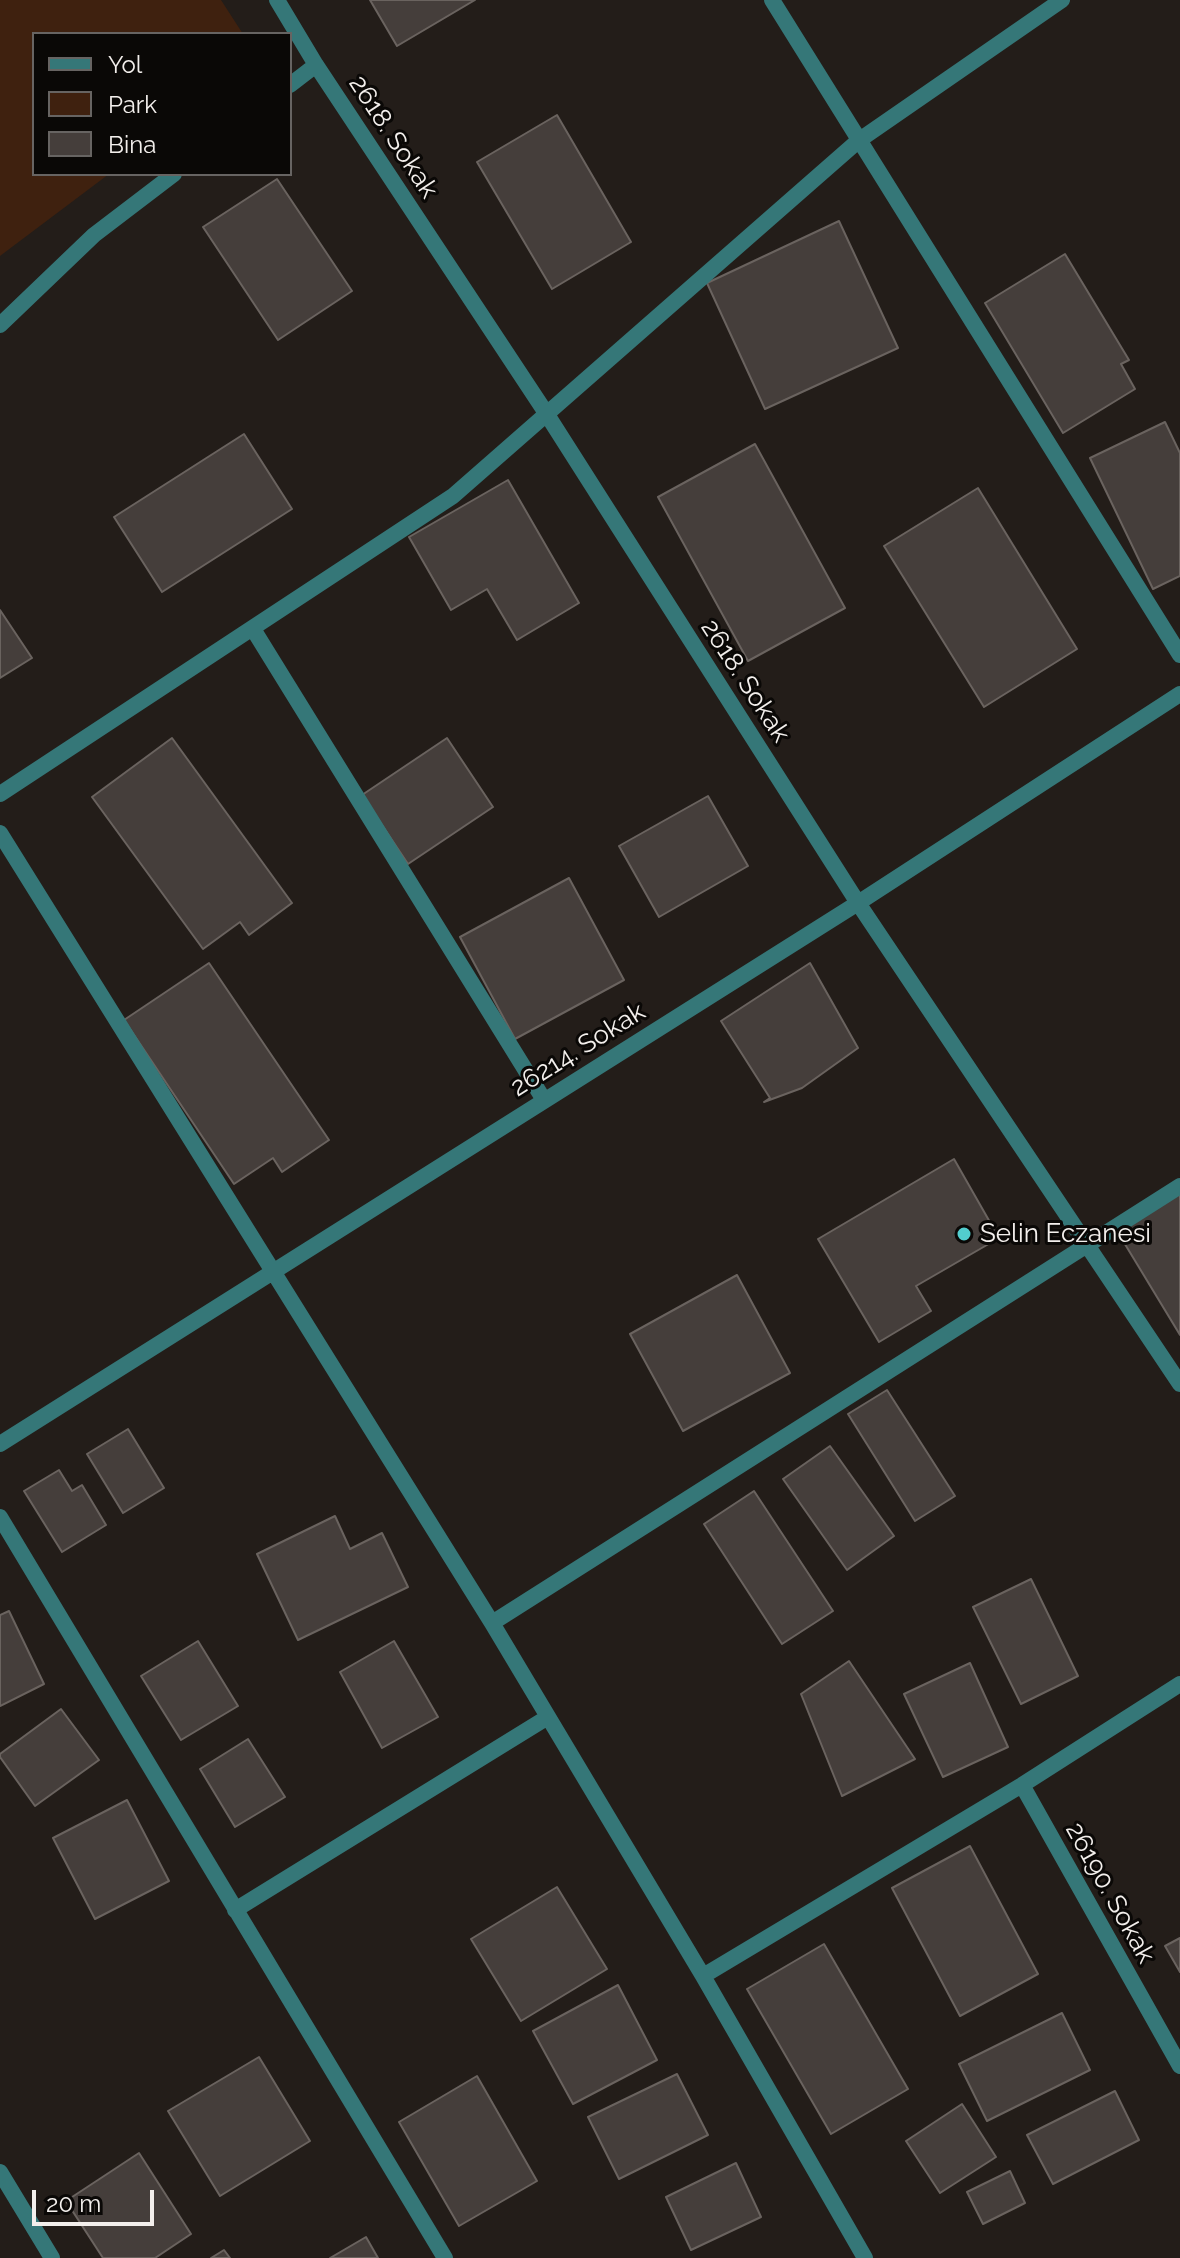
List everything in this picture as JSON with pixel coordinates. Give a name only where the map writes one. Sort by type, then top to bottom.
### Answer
[{"type":"street","name":"2618. Sokak","points":[[277,0],[316,65],[546,413],[858,903],[1180,1384]]},
{"type":"street","points":[[772,0],[1180,655]]},
{"type":"street","points":[[0,794],[453,496],[858,141],[1062,0]]},
{"type":"street","points":[[292,83],[316,65]]},
{"type":"street","points":[[0,325],[94,235],[171,176]]},
{"type":"street","points":[[253,629],[544,1100]]},
{"type":"street","name":"26214. Sokak","points":[[0,1444],[858,903],[1180,694]]},
{"type":"street","points":[[0,833],[492,1623],[703,1976],[865,2258]]},
{"type":"street","points":[[492,1623],[1180,1186]]},
{"type":"street","points":[[0,1517],[445,2258]]},
{"type":"street","points":[[703,1976],[1022,1785],[1180,1684]]},
{"type":"street","points":[[235,1910],[548,1717]]},
{"type":"street","name":"26190. Sokak","points":[[1022,1785],[1180,2066]]},
{"type":"street","points":[[0,2172],[52,2258]]},
{"type":"green space","points":[[0,0],[221,0],[242,32],[32,32],[32,176],[106,176],[0,256]]},
{"type":"building","points":[[370,0],[475,0],[397,46]]},
{"type":"building","points":[[557,115],[631,242],[552,289],[477,162]]},
{"type":"building","points":[[277,179],[352,291],[278,340],[203,227]]},
{"type":"building","points":[[839,221],[898,348],[765,409],[707,283]]},
{"type":"building","points":[[1065,254],[1129,360],[1121,364],[1135,389],[1063,433],[985,303]]},
{"type":"building","points":[[1165,422],[1180,453],[1180,576],[1153,589],[1090,458]]},
{"type":"building","points":[[244,434],[292,509],[162,592],[114,517]]},
{"type":"building","points":[[755,444],[845,608],[748,661],[658,497]]},
{"type":"building","points":[[508,480],[579,603],[517,640],[487,589],[451,610],[409,537]]},
{"type":"building","points":[[978,488],[1077,649],[984,707],[884,546]]},
{"type":"building","points":[[0,610],[32,658],[0,678]]},
{"type":"building","points":[[172,738],[292,903],[249,935],[240,922],[203,949],[92,797]]},
{"type":"building","points":[[447,738],[493,807],[408,864],[362,795]]},
{"type":"building","points":[[708,796],[748,866],[659,917],[619,846]]},
{"type":"building","points":[[569,878],[624,980],[515,1039],[460,937]]},
{"type":"building","points":[[209,963],[329,1140],[282,1172],[273,1158],[234,1184],[124,1020]]},
{"type":"building","points":[[810,963],[858,1048],[802,1088],[764,1102],[770,1098],[721,1021]]},
{"type":"building","points":[[954,1159],[999,1238],[916,1286],[931,1311],[879,1342],[818,1239]]},
{"type":"building","points":[[1180,1193],[1180,1335],[1117,1231]]},
{"type":"building","points":[[737,1275],[790,1373],[683,1431],[630,1334]]},
{"type":"building","points":[[887,1390],[955,1496],[915,1521],[848,1414]]},
{"type":"building","points":[[128,1429],[164,1488],[123,1513],[87,1454]]},
{"type":"building","points":[[830,1446],[894,1536],[847,1570],[783,1479]]},
{"type":"building","points":[[59,1470],[72,1491],[82,1485],[106,1525],[62,1552],[24,1491]]},
{"type":"building","points":[[754,1491],[833,1611],[782,1644],[704,1524]]},
{"type":"building","points":[[335,1516],[350,1549],[382,1533],[408,1587],[298,1640],[257,1554]]},
{"type":"building","points":[[1031,1579],[1078,1676],[1021,1704],[973,1607]]},
{"type":"building","points":[[9,1611],[44,1684],[0,1706],[0,1615]]},
{"type":"building","points":[[198,1641],[238,1706],[181,1740],[141,1676]]},
{"type":"building","points":[[394,1641],[438,1717],[382,1748],[340,1672]]},
{"type":"building","points":[[849,1661],[915,1759],[842,1796],[801,1694]]},
{"type":"building","points":[[970,1663],[1008,1747],[943,1777],[904,1694]]},
{"type":"building","points":[[61,1709],[99,1760],[35,1806],[0,1754]]},
{"type":"building","points":[[248,1739],[285,1797],[235,1827],[200,1769]]},
{"type":"building","points":[[127,1800],[169,1881],[95,1919],[53,1838]]},
{"type":"building","points":[[970,1846],[1038,1974],[960,2016],[892,1888]]},
{"type":"building","points":[[557,1887],[607,1969],[521,2021],[471,1939]]},
{"type":"building","points":[[1180,1938],[1180,1972],[1165,1946]]},
{"type":"building","points":[[824,1944],[908,2089],[831,2134],[747,1989]]},
{"type":"building","points":[[618,1985],[657,2060],[573,2104],[533,2031]]},
{"type":"building","points":[[1062,2013],[1090,2070],[987,2121],[959,2064]]},
{"type":"building","points":[[259,2057],[310,2141],[220,2196],[168,2111]]},
{"type":"building","points":[[677,2074],[708,2135],[619,2179],[588,2117]]},
{"type":"building","points":[[477,2076],[537,2181],[459,2226],[399,2122]]},
{"type":"building","points":[[1115,2091],[1139,2140],[1053,2184],[1027,2135]]},
{"type":"building","points":[[962,2104],[996,2157],[940,2193],[906,2141]]},
{"type":"building","points":[[139,2153],[191,2234],[155,2258],[103,2258],[66,2201]]},
{"type":"building","points":[[736,2163],[761,2217],[691,2250],[666,2197]]},
{"type":"building","points":[[1010,2171],[1025,2203],[983,2224],[967,2192]]},
{"type":"building","points":[[366,2237],[378,2258],[330,2258]]},
{"type":"building","points":[[224,2250],[230,2258],[211,2258]]},
{"type":"place","name":"Selin Eczanesi","points":[[964,1234]]}]
